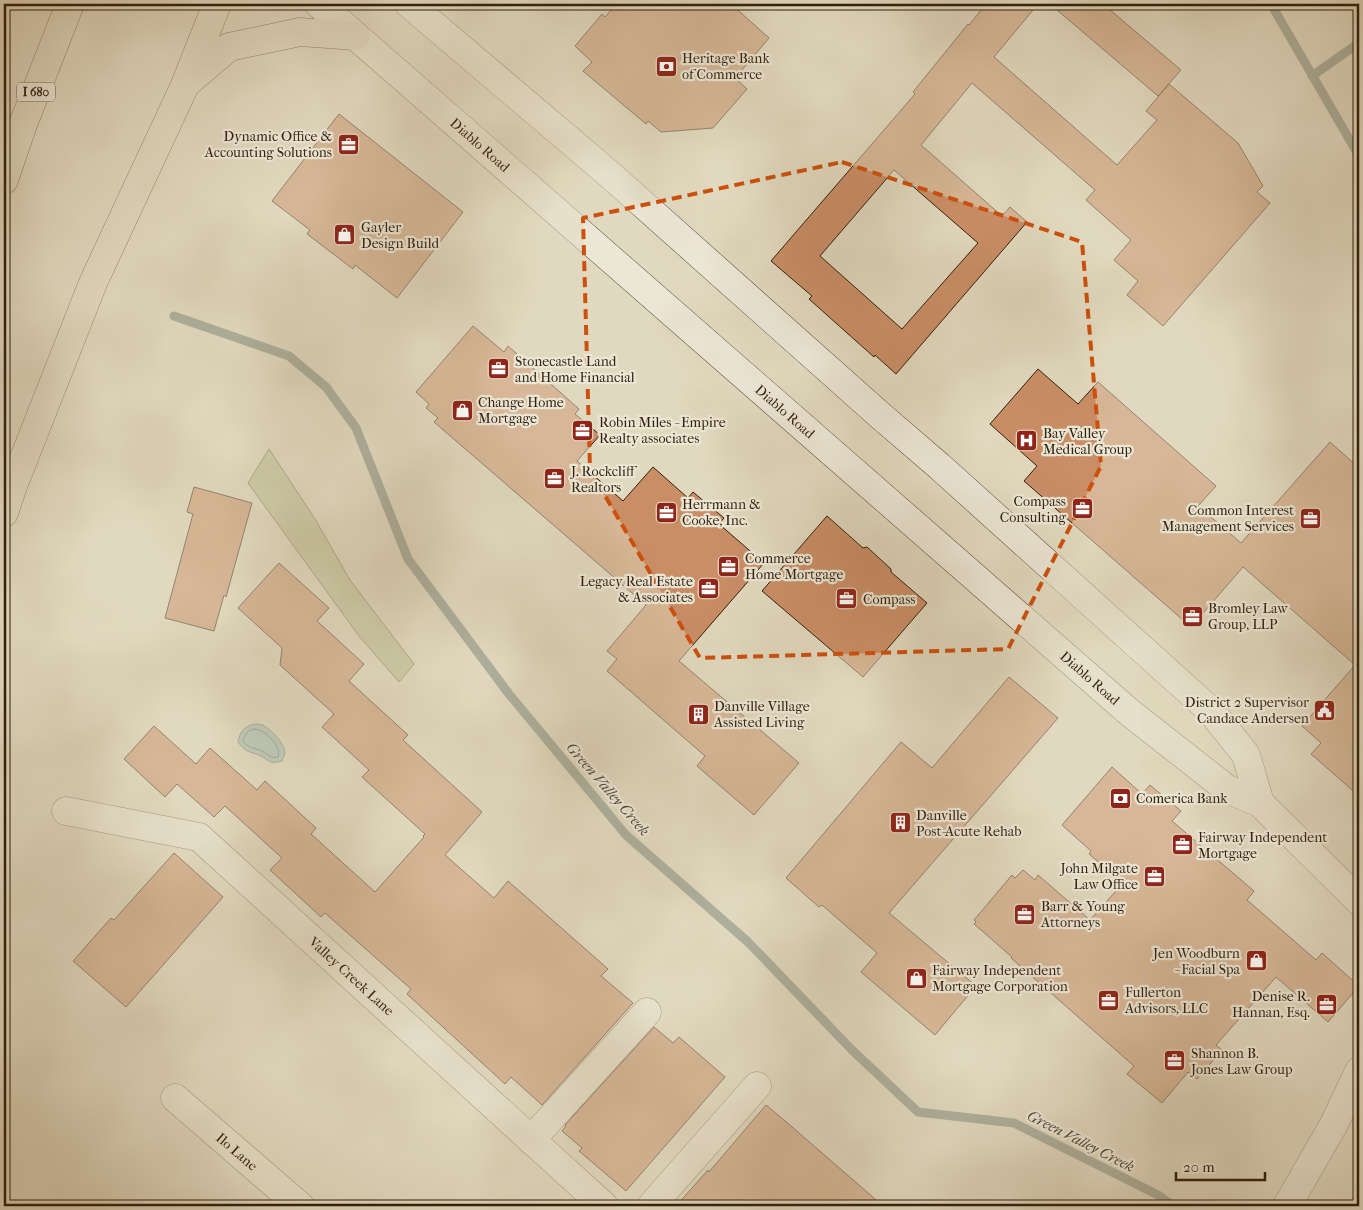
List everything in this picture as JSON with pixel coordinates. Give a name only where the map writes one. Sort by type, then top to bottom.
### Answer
[{"type":"highway","name":"I 680","points":[[4,180],[22,127],[70,4]]},
{"type":"highway","points":[[4,513],[93,283],[185,85],[217,4]]},
{"type":"highway","points":[[185,85],[229,47],[300,32],[356,36]]},
{"type":"street","name":"Diablo Road","points":[[319,4],[1129,712],[1227,790],[1260,803],[1359,901]]},
{"type":"street","name":"Diablo Road","points":[[409,4],[630,192],[1211,711],[1246,755],[1260,803]]},
{"type":"street","name":"Valley Creek Lane","points":[[66,811],[199,837],[604,1206]]},
{"type":"street","points":[[532,1140],[647,1012]]},
{"type":"street","points":[[1288,1206],[1334,1124],[1359,1071]]},
{"type":"street","points":[[651,1206],[756,1086]]},
{"type":"street","name":"Ilo Lane","points":[[175,1098],[300,1206]]},
{"type":"highlighted area","points":[[842,162],[1082,242],[1101,466],[1008,649],[700,658],[590,470],[583,218]]},
{"type":"green space","points":[[269,449],[315,519],[350,580],[414,664],[399,682],[359,636],[248,483]]},
{"type":"water","points":[[254,724],[264,726],[278,738],[285,753],[282,761],[269,761],[247,751],[240,745],[238,742],[241,733],[245,728]]},
{"type":"building","name":"Heritage Bank of Commerce","points":[[616,4],[731,4],[769,38],[735,78],[747,89],[713,128],[661,132],[648,121],[646,124],[583,71],[592,62],[575,46],[602,14],[605,17]]},
{"type":"building","points":[[986,4],[1038,4],[994,57],[1117,165],[1157,120],[1146,111],[1169,84],[1238,143],[1263,186],[1257,192],[1270,203],[1163,326],[1127,295],[1138,281],[1114,260],[1131,240],[1086,200],[1095,190],[972,83],[921,145],[1002,216],[1010,207],[1027,222],[896,374],[809,299],[812,296],[771,261],[915,94],[913,92]],"holes":[[[894,170],[978,243],[902,329],[820,256]]]},
{"type":"building","points":[[1050,4],[1103,4],[1181,70],[1158,96]]},
{"type":"building","points":[[339,114],[463,212],[397,298],[355,265],[353,269],[307,234],[310,230],[272,201]]},
{"type":"building","points":[[473,326],[504,352],[508,346],[579,409],[575,414],[600,435],[577,461],[623,501],[653,467],[688,498],[693,492],[724,518],[719,524],[764,563],[679,661],[799,763],[754,815],[697,766],[705,756],[607,671],[617,659],[607,651],[646,605],[434,422],[438,418],[426,408],[429,404],[416,392]]},
{"type":"building","points":[[1038,369],[1078,404],[1098,382],[1216,486],[1198,506],[1241,543],[1330,442],[1359,468],[1359,796],[1311,754],[1321,743],[1302,726],[1355,665],[1243,567],[1191,627],[1024,481],[1037,466],[990,424]]},
{"type":"building","points":[[194,487],[252,503],[226,597],[224,595],[214,631],[165,618],[193,514],[187,512]]},
{"type":"building","name":"Compass","points":[[827,516],[863,548],[867,547],[891,569],[891,572],[927,603],[863,677],[762,591]]},
{"type":"building","points":[[279,563],[329,608],[317,621],[364,664],[349,681],[408,735],[403,740],[482,812],[445,855],[494,898],[508,881],[608,969],[601,976],[633,1003],[542,1105],[511,1077],[505,1084],[407,994],[411,989],[325,913],[321,917],[270,870],[282,858],[225,806],[214,817],[177,784],[165,797],[124,759],[154,726],[196,764],[210,748],[257,790],[265,781],[316,828],[311,834],[375,892],[424,837],[425,834],[362,777],[369,770],[322,727],[334,714],[280,665],[282,648],[238,608]]},
{"type":"building","name":"Danville Post-Acute Rehab","points":[[1009,677],[1058,718],[889,913],[976,986],[935,1035],[861,972],[877,953],[822,905],[819,907],[786,878],[901,742],[932,768]]},
{"type":"building","points":[[1112,767],[1142,794],[1150,785],[1181,811],[1172,821],[1254,891],[1247,900],[1316,960],[1322,953],[1359,986],[1328,1022],[1276,977],[1216,1045],[1222,1050],[1197,1079],[1188,1072],[1162,1103],[1127,1074],[1134,1066],[974,924],[976,922],[974,920],[1012,875],[1015,878],[1023,870],[1035,880],[1038,875],[1090,920],[1123,883],[1089,854],[1091,851],[1062,825]]},
{"type":"building","points":[[174,853],[223,897],[126,1007],[73,961],[111,918],[114,920]]},
{"type":"building","points":[[654,1027],[673,1043],[679,1037],[725,1077],[626,1191],[579,1151],[582,1148],[562,1131],[565,1125]]},
{"type":"building","points":[[766,1105],[883,1206],[676,1206],[708,1170],[709,1172]]},
{"type":"waterway","points":[[1271,4],[1359,156]]},
{"type":"waterway","points":[[1312,76],[1359,43]]},
{"type":"waterway","name":"Green Valley Creek","points":[[174,316],[289,356],[326,387],[356,428],[408,559],[509,694],[626,835],[748,942],[852,1050],[918,1112],[1014,1123],[1158,1195],[1173,1206]]},
{"type":"place","name":"Heritage Bank of Commerce","points":[[666,66]]},
{"type":"place","name":"Dynamic Office & Accounting Solutions","points":[[348,144]]},
{"type":"place","name":"Gayler Design Build","points":[[345,235]]},
{"type":"place","name":"Stonecastle Land and Home Financial","points":[[499,369]]},
{"type":"place","name":"Change Home Mortgage","points":[[462,410]]},
{"type":"place","name":"Robin Miles - Empire Realty associates","points":[[583,430]]},
{"type":"place","name":"Bay Valley Medical Group","points":[[1027,441]]},
{"type":"place","name":"J. Rockcliff Realtors","points":[[555,479]]},
{"type":"place","name":"Compass Consulting","points":[[1082,509]]},
{"type":"place","name":"Herrmann & Cooke, Inc.","points":[[666,512]]},
{"type":"place","name":"Common Interest Management Services","points":[[1310,518]]},
{"type":"place","name":"Commerce Home Mortgage","points":[[729,566]]},
{"type":"place","name":"Legacy Real Estate & Associates","points":[[709,589]]},
{"type":"place","name":"Compass","points":[[847,599]]},
{"type":"place","name":"Bromley Law Group, LLP","points":[[1192,616]]},
{"type":"place","name":"District 2 Supervisor Candace Andersen","points":[[1325,710]]},
{"type":"place","name":"Danville Village Assisted Living","points":[[698,714]]},
{"type":"place","name":"Comerica Bank","points":[[1120,798]]},
{"type":"place","name":"Danville Post-Acute Rehab","points":[[900,823]]},
{"type":"place","name":"Fairway Independent Mortgage","points":[[1182,845]]},
{"type":"place","name":"John Milgate Law Office","points":[[1154,876]]},
{"type":"place","name":"Barr & Young Attorneys","points":[[1025,914]]},
{"type":"place","name":"Jen Woodburn - Facial Spa","points":[[1256,961]]},
{"type":"place","name":"Fairway Independent Mortgage Corporation","points":[[916,978]]},
{"type":"place","name":"Fullerton Advisors, LLC","points":[[1109,1000]]},
{"type":"place","name":"Denise R. Hannan, Esq.","points":[[1326,1004]]},
{"type":"place","name":"Shannon B. Jones Law Group","points":[[1175,1061]]}]
